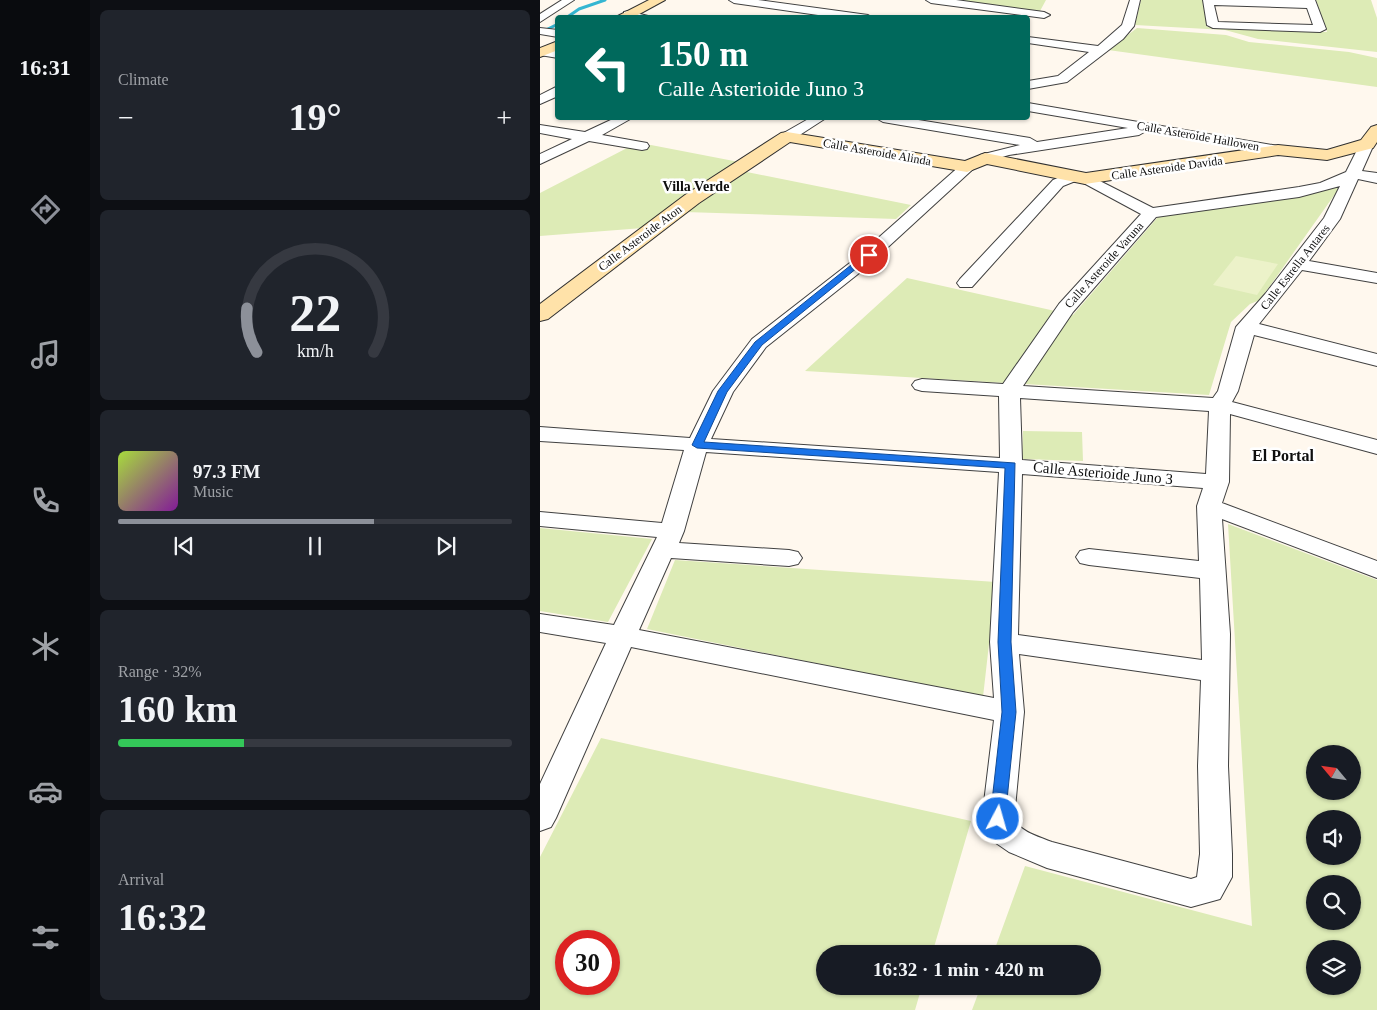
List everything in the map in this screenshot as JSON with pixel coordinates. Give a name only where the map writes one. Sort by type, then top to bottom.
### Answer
[{"type":"street","points":[[540,19],[569,0]]},
{"type":"street","points":[[626,15],[658,0]]},
{"type":"street","points":[[734,0],[832,15]]},
{"type":"street","points":[[931,0],[1048,12],[1033,24]]},
{"type":"street","points":[[1030,85],[1062,79],[1128,26],[1136,0]]},
{"type":"street","points":[[1208,0],[1311,2],[1320,29],[1213,25],[1208,0]]},
{"type":"street","points":[[841,15],[859,5]]},
{"type":"street","points":[[540,31],[555,37]]},
{"type":"street","points":[[541,52],[555,38]]},
{"type":"street","points":[[1030,40],[1098,50]]},
{"type":"street","points":[[541,52],[555,54]]},
{"type":"street","points":[[540,82],[555,84]]},
{"type":"street","points":[[540,100],[555,92]]},
{"type":"street","name":"Calle Asteroide Hallowen","points":[[1030,107],[1278,150],[1327,155],[1372,137]]},
{"type":"street","points":[[540,160],[621,120]]},
{"type":"street","name":"Calle Asteroide Aton","points":[[540,314],[681,207],[816,120]]},
{"type":"street","points":[[895,120],[1049,145]]},
{"type":"street","points":[[540,818],[667,540],[697,445],[723,391],[759,344],[857,266],[966,167],[1007,151],[1158,128]]},
{"type":"street","points":[[540,129],[642,146]]},
{"type":"street","name":"Calle Asteroide Alinda","points":[[787,137],[966,167]]},
{"type":"street","name":"Calle Estrella Antares","points":[[1220,405],[1228,391],[1246,327],[1274,297],[1332,219],[1372,137]]},
{"type":"street","name":"Calle Asteroide Davida","points":[[966,283],[1058,183],[1080,178],[1278,150]]},
{"type":"street","points":[[985,158],[1080,178],[1151,213]]},
{"type":"street","points":[[1355,174],[1377,178]]},
{"type":"street","name":"Calle Asteroide Varuna","points":[[1009,391],[1066,308],[1151,213],[1299,192],[1324,187],[1355,174]]},
{"type":"street","points":[[1298,264],[1377,278]]},
{"type":"street","points":[[1246,327],[1377,360]]},
{"type":"street","points":[[922,385],[1220,405],[1377,448]]},
{"type":"street","points":[[1009,391],[1011,466],[1004,642],[1009,712],[998,819],[1004,832],[1020,843],[1047,854],[1191,893],[1208,889],[1216,877],[1213,766],[1216,634],[1212,572],[1213,494],[1220,405]]},
{"type":"street","name":"Calle Asterioide Juno 3","points":[[540,434],[1011,466],[1213,494],[1377,570]]},
{"type":"street","points":[[540,519],[789,558]]},
{"type":"street","points":[[1090,557],[1212,572]]},
{"type":"street","points":[[540,623],[623,636],[1009,712]]},
{"type":"street","points":[[1004,642],[1215,672]]},
{"type":"green space","points":[[946,0],[1046,0],[1040,11]]},
{"type":"green space","points":[[1141,0],[1203,0],[1207,27],[1327,32],[1316,0],[1371,0],[1377,18],[1377,52],[1258,39],[1225,30],[1135,25]]},
{"type":"green space","points":[[1137,28],[1226,35],[1249,42],[1349,52],[1377,58],[1377,87],[1108,50]]},
{"type":"green space","points":[[651,145],[739,162],[643,228],[540,236],[540,193],[629,147]]},
{"type":"green space","points":[[742,171],[911,205],[896,219],[685,212]]},
{"type":"green space","points":[[1340,187],[1260,300],[1250,304],[1231,322],[1209,395],[805,371],[907,278],[1073,315],[1158,217]]},
{"type":"green space","points":[[1236,256],[1278,264],[1257,295],[1213,285]]},
{"type":"green space","points":[[1023,431],[1082,432],[1083,461],[1022,459]]},
{"type":"green space","points":[[1228,524],[1377,580],[1377,1010],[972,1010],[978,995],[1101,995],[1101,945],[996,945],[1025,866],[1252,926]]},
{"type":"green space","points":[[540,528],[652,539],[608,622],[540,611]]},
{"type":"green space","points":[[675,560],[996,582],[983,697],[647,629]]},
{"type":"green space","points":[[601,738],[971,821],[935,945],[816,945],[816,995],[919,995],[915,1010],[540,1010],[540,857]]},
{"type":"waterway","points":[[570,15],[579,9],[605,0]]},
{"type":"waterway","points":[[540,33],[555,26]]},
{"type":"district","name":"Villa Verde","points":[[696,186]]},
{"type":"district","name":"El Portal","points":[[1283,455]]},
{"type":"route","points":[[869,255],[759,344],[723,391],[712,409],[697,445],[1011,466],[1004,642],[1009,712],[998,819]]}]
